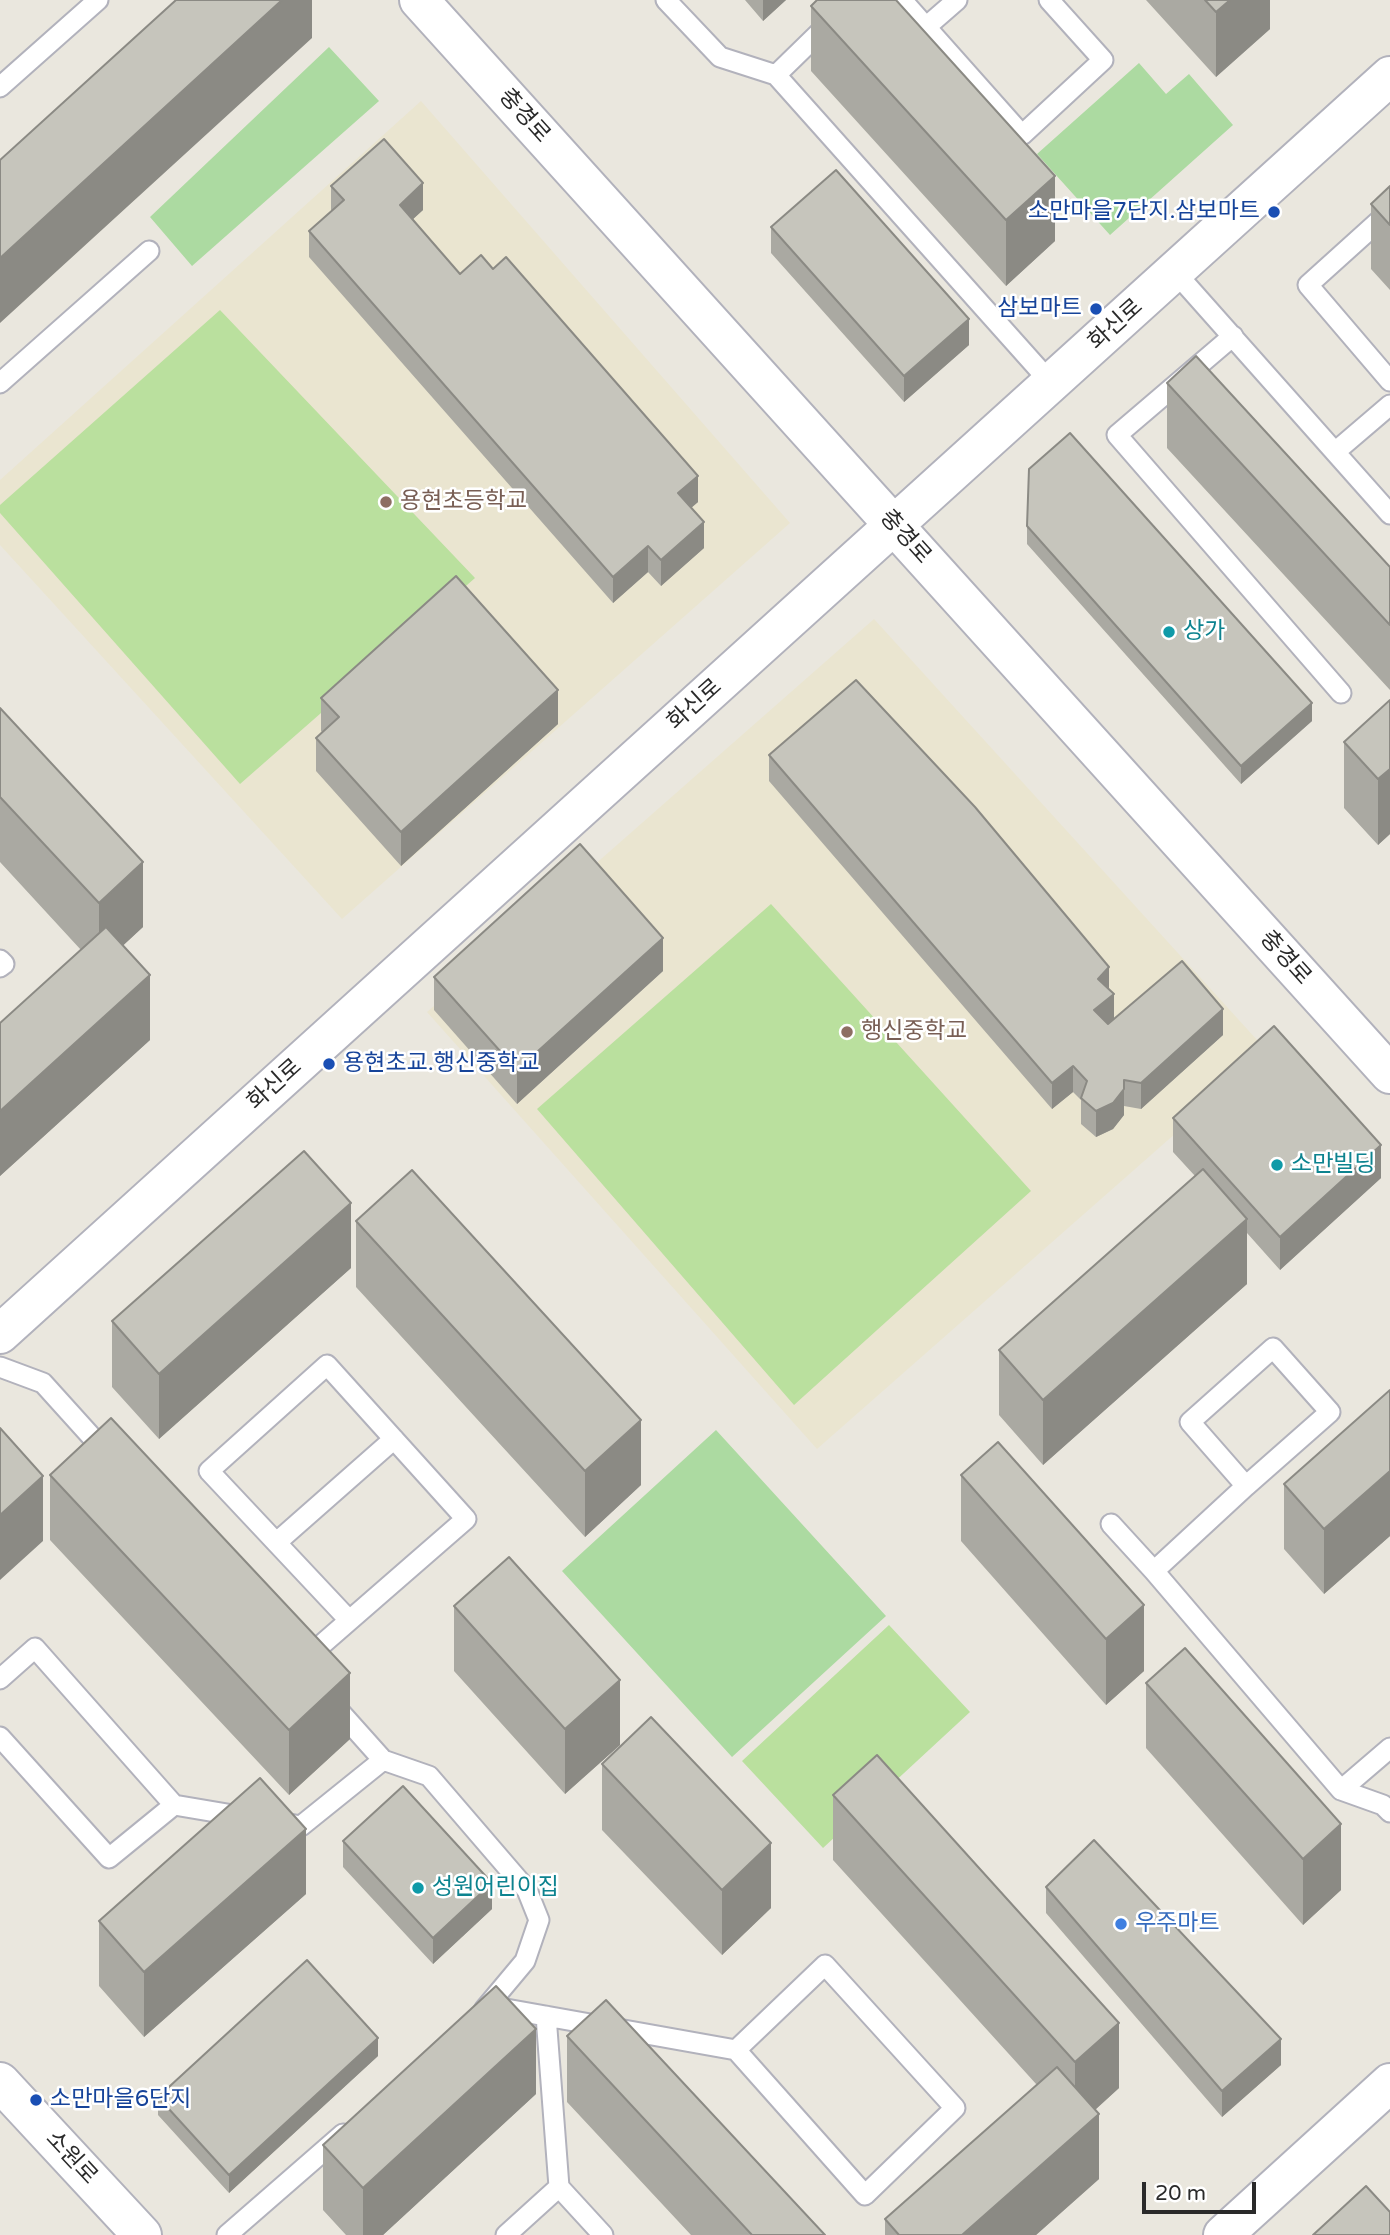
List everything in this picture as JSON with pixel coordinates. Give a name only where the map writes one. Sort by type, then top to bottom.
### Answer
[{"type":"main road","name":"충경로","points":[[419,0],[1390,1074]]},
{"type":"main road","name":"화신로","points":[[0,1334],[1390,76]]},
{"type":"main road","name":"소원로","points":[[0,2082],[142,2235]]},
{"type":"main road","points":[[1223,2235],[1390,2083]]},
{"type":"lane","points":[[0,87],[98,0]]},
{"type":"lane","points":[[666,0],[720,57],[776,75],[1051,383]]},
{"type":"lane","points":[[776,75],[853,0]]},
{"type":"lane","points":[[902,0],[1022,135],[1103,60],[1049,0]]},
{"type":"lane","points":[[926,27],[957,0]]},
{"type":"lane","points":[[1390,211],[1308,285],[1390,381]]},
{"type":"lane","points":[[0,383],[149,251]]},
{"type":"lane","points":[[1175,272],[1390,514]]},
{"type":"lane","points":[[1233,336],[1117,435],[1341,693]]},
{"type":"lane","points":[[1335,452],[1390,405]]},
{"type":"lane","points":[[0,960],[4,964],[0,967]]},
{"type":"lane","points":[[1154,1571],[1330,1412],[1273,1348],[1190,1422],[1247,1486]]},
{"type":"lane","points":[[349,1620],[209,1472],[327,1365],[466,1519],[349,1620],[293,1660],[383,1760],[429,1776],[527,1889],[539,1920],[526,1961],[471,2025]]},
{"type":"lane","points":[[0,1367],[43,1384],[125,1474]]},
{"type":"lane","points":[[277,1542],[394,1439]]},
{"type":"lane","points":[[1111,1524],[1341,1790],[1384,1805],[1390,1812]]},
{"type":"lane","points":[[0,1679],[34,1648],[174,1805],[301,1826],[383,1760]]},
{"type":"lane","points":[[0,1737],[109,1858],[174,1805]]},
{"type":"lane","points":[[1341,1790],[1390,1748]]},
{"type":"lane","points":[[487,2006],[736,2050],[865,2195],[955,2108],[825,1965],[736,2050]]},
{"type":"lane","points":[[546,2016],[559,2187],[603,2235]]},
{"type":"lane","points":[[227,2235],[358,2121]]},
{"type":"lane","points":[[506,2235],[559,2187]]},
{"type":"shaded area","name":"용현초등학교","points":[[421,101],[790,523],[342,919],[0,545],[0,480]]},
{"type":"shaded area","name":"행신중학교","points":[[874,619],[1268,1052],[817,1449],[427,1012]]},
{"type":"green space","points":[[329,47],[379,101],[192,266],[150,217]]},
{"type":"green space","points":[[1139,63],[1166,94],[1189,74],[1233,125],[1110,235],[1037,154]]},
{"type":"green space","points":[[220,310],[475,578],[240,784],[0,513],[0,505]]},
{"type":"green space","points":[[771,904],[1031,1191],[794,1405],[537,1109]]},
{"type":"green space","points":[[716,1430],[886,1616],[732,1757],[562,1571]]},
{"type":"green space","points":[[889,1625],[970,1712],[823,1848],[742,1761]]},
{"type":"building","points":[[176,0],[282,0],[0,258],[0,160]]},
{"type":"building","points":[[817,0],[896,0],[1055,176],[1006,220],[811,6]]},
{"type":"building","points":[[1205,0],[1230,0],[1216,12]]},
{"type":"building","points":[[384,139],[423,183],[400,205],[460,274],[481,255],[493,269],[506,257],[698,476],[678,493],[704,522],[661,560],[648,546],[613,577],[309,231],[344,200],[331,186]]},
{"type":"building","points":[[836,170],[969,319],[904,376],[771,227]]},
{"type":"building","points":[[1390,186],[1390,225],[1371,204]]},
{"type":"building","points":[[1196,356],[1390,567],[1390,625],[1167,383]]},
{"type":"building","name":"상가","points":[[1070,433],[1312,703],[1241,766],[1027,526],[1029,469]]},
{"type":"building","points":[[456,576],[558,690],[401,832],[316,738],[339,717],[321,698]]},
{"type":"building","points":[[856,680],[975,807],[1109,967],[1098,979],[1114,994],[1094,1010],[1108,1024],[1182,961],[1223,1009],[1141,1083],[1124,1080],[1124,1089],[1113,1103],[1096,1111],[1081,1098],[1087,1081],[1073,1066],[1052,1083],[769,755]]},
{"type":"building","points":[[1390,700],[1390,769],[1378,779],[1344,742]]},
{"type":"building","points":[[0,708],[143,862],[99,903],[0,797]]},
{"type":"building","points":[[580,844],[663,938],[517,1070],[434,977]]},
{"type":"building","points":[[106,927],[150,975],[0,1111],[0,1023]]},
{"type":"building","name":"소만빌딩","points":[[1274,1026],[1381,1145],[1280,1237],[1173,1118]]},
{"type":"building","points":[[304,1151],[351,1203],[159,1374],[112,1321]]},
{"type":"building","points":[[1203,1169],[1247,1219],[1043,1400],[999,1350]]},
{"type":"building","points":[[412,1170],[641,1420],[585,1471],[356,1221]]},
{"type":"building","points":[[1390,1390],[1390,1471],[1324,1529],[1284,1484]]},
{"type":"building","points":[[111,1418],[350,1673],[289,1730],[50,1475]]},
{"type":"building","points":[[0,1428],[43,1476],[0,1515]]},
{"type":"building","points":[[998,1442],[1144,1605],[1106,1639],[961,1475]]},
{"type":"building","points":[[509,1557],[620,1680],[565,1729],[454,1606]]},
{"type":"building","points":[[1185,1648],[1341,1824],[1303,1859],[1146,1683]]},
{"type":"building","points":[[651,1717],[771,1843],[722,1890],[602,1764]]},
{"type":"building","points":[[877,1755],[1119,2023],[1075,2062],[833,1795]]},
{"type":"building","points":[[260,1778],[306,1829],[144,1972],[99,1921]]},
{"type":"building","name":"성원어린이집","points":[[403,1786],[492,1883],[433,1938],[343,1841]]},
{"type":"building","points":[[1094,1840],[1281,2039],[1222,2091],[1046,1887]]},
{"type":"building","points":[[307,1960],[378,2038],[229,2175],[158,2097]]},
{"type":"building","points":[[496,1986],[536,2029],[363,2188],[323,2145]]},
{"type":"building","points":[[606,2000],[825,2235],[752,2235],[567,2036]]},
{"type":"building","points":[[1057,2067],[1099,2114],[962,2235],[899,2235],[885,2219]]},
{"type":"building","points":[[1366,2186],[1390,2212],[1390,2235],[1313,2235]]},
{"type":"place","name":"소만마을7단지.삼보마트","points":[[1274,212]]},
{"type":"place","name":"삼보마트","points":[[1096,309]]},
{"type":"place","name":"용현초등학교","points":[[386,502]]},
{"type":"place","name":"상가","points":[[1169,632]]},
{"type":"place","name":"행신중학교","points":[[847,1032]]},
{"type":"place","name":"용현초교.행신중학교","points":[[329,1064]]},
{"type":"place","name":"소만빌딩","points":[[1277,1165]]},
{"type":"place","name":"성원어린이집","points":[[418,1888]]},
{"type":"place","name":"우주마트","points":[[1121,1924]]},
{"type":"place","name":"소만마을6단지","points":[[36,2100]]}]
